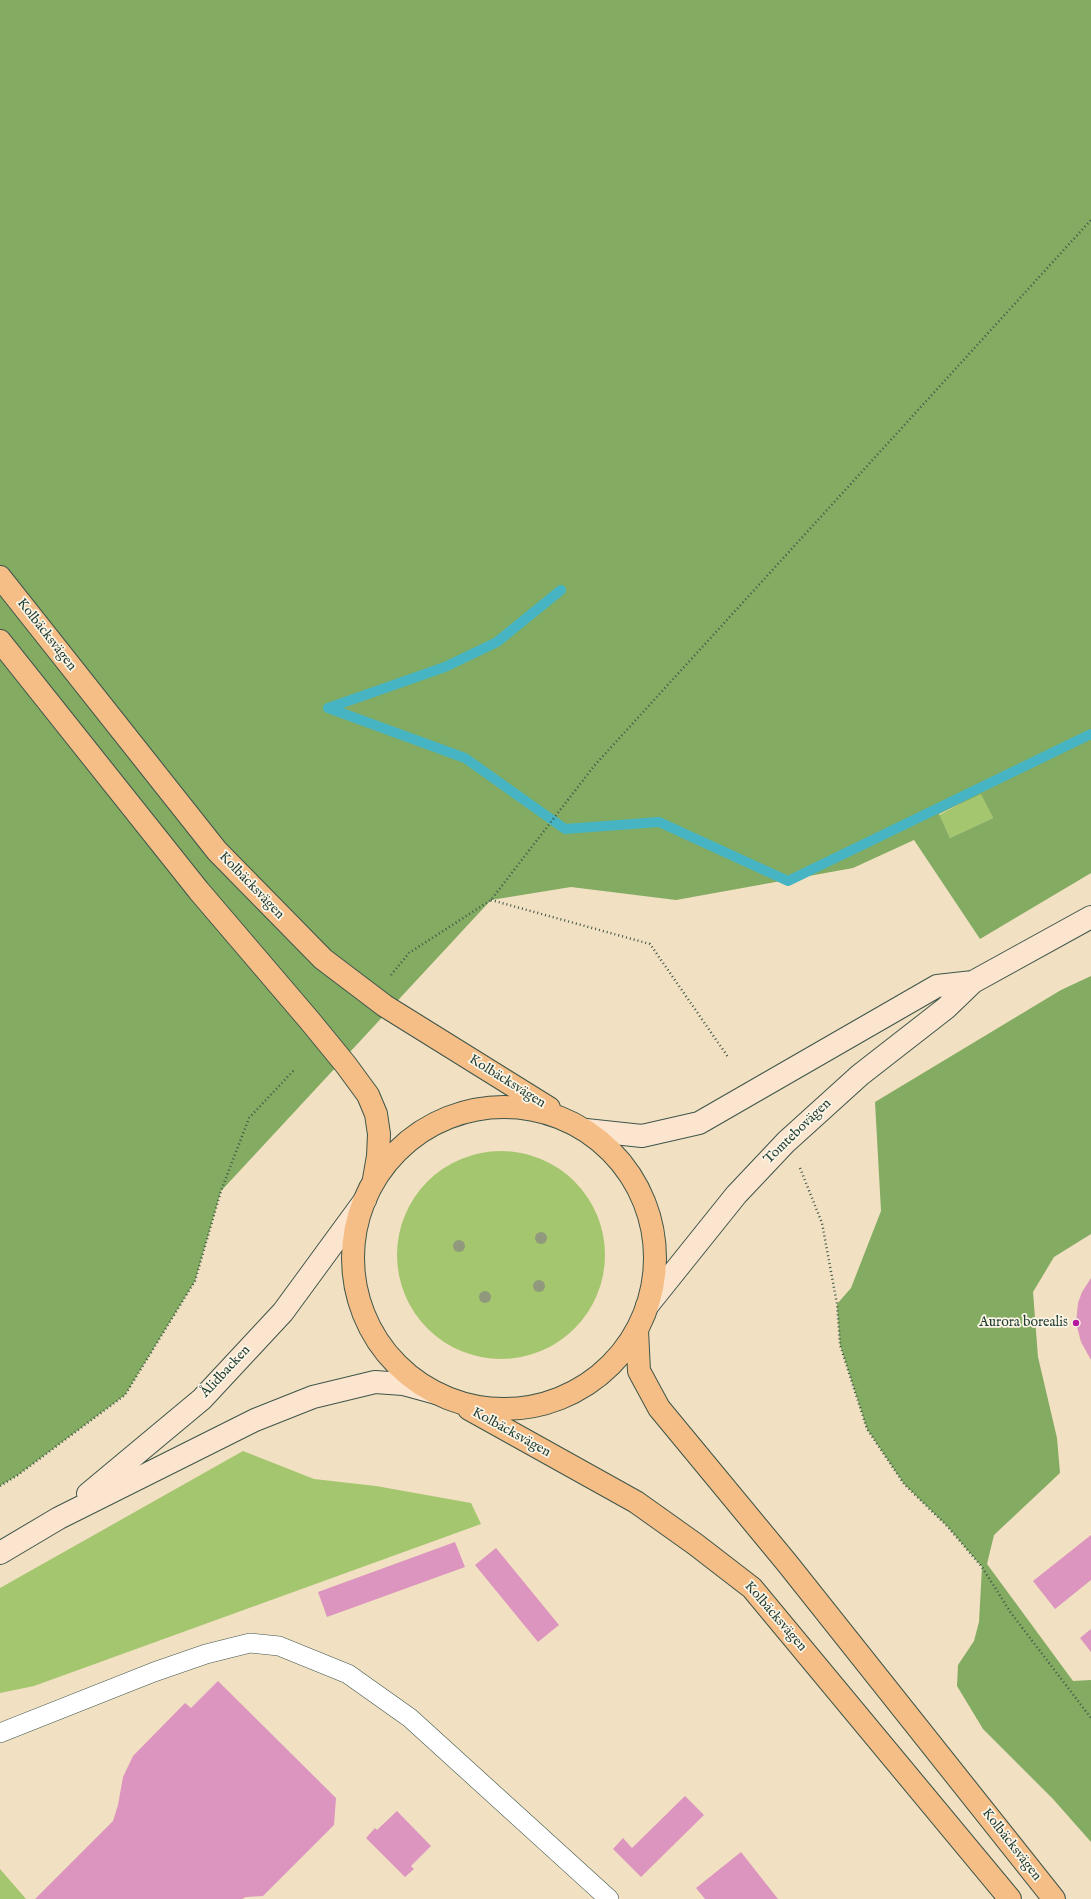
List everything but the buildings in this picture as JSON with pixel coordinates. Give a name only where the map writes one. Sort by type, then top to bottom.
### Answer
[{"type":"highway","name":"Kolbäcksvägen","points":[[0,577],[217,851],[323,958],[385,1006],[578,1126]]},
{"type":"highway","points":[[0,641],[199,891],[310,1020],[368,1095],[376,1114],[379,1134],[378,1156],[369,1191],[355,1234],[354,1270],[358,1297],[368,1322],[380,1343],[395,1362],[414,1379],[444,1396],[476,1406],[501,1409],[523,1408],[545,1404],[574,1392],[600,1374],[621,1354],[637,1330],[647,1306],[654,1281],[656,1259],[655,1243],[647,1209],[633,1178],[619,1159],[603,1144],[578,1126],[548,1113],[520,1108],[491,1107],[463,1113],[440,1122],[418,1134],[386,1164],[369,1191]]},
{"type":"highway","name":"Kolbäcksvägen","points":[[637,1330],[639,1371],[659,1408],[792,1569],[1054,1899]]},
{"type":"highway","name":"Kolbäcksvägen","points":[[444,1396],[636,1502],[695,1544],[752,1588],[1010,1899]]},
{"type":"main road","name":"Tomtebovägen","points":[[647,1306],[736,1195],[786,1142],[860,1075],[946,1008],[973,982],[1091,917]]},
{"type":"main road","name":"Tomtebovägen","points":[[578,1126],[642,1136],[699,1123],[937,986],[973,982]]},
{"type":"main road","name":"Ålidbacken","points":[[59,1518],[202,1399],[283,1312],[369,1191]]},
{"type":"main road","name":"Ålidbacken","points":[[0,1553],[59,1518],[255,1420],[313,1397],[375,1382],[403,1384],[444,1396]]},
{"type":"lane","points":[[0,1733],[154,1672],[206,1654],[250,1642],[278,1646],[348,1674],[410,1718],[609,1899]]},
{"type":"path","points":[[390,975],[409,953],[491,900],[594,766],[1091,220]]},
{"type":"path","points":[[491,900],[650,944],[728,1057]]},
{"type":"path","points":[[0,1486],[18,1475],[125,1395],[195,1281],[221,1190],[249,1118],[295,1069]]},
{"type":"path","points":[[799,1166],[822,1224],[837,1304],[840,1345],[867,1429],[904,1484],[947,1526],[982,1567],[1011,1613],[1091,1718]]},
{"type":"green space","points":[[0,0],[1091,0],[1091,873],[980,939],[914,840],[853,868],[676,900],[571,887],[491,900],[221,1191],[195,1281],[125,1395],[18,1475],[0,1486]],"holes":[[[981,794],[993,818],[950,838],[939,814]]]},
{"type":"green space","points":[[981,793],[993,818],[950,838],[939,815]]},
{"type":"green space","points":[[1091,976],[1091,1234],[1054,1257],[1033,1292],[1038,1357],[1057,1438],[1060,1473],[994,1535],[987,1564],[1073,1681],[1091,1680],[1091,1842],[1053,1799],[983,1729],[957,1686],[958,1665],[974,1641],[979,1622],[982,1567],[947,1526],[904,1484],[867,1429],[840,1345],[837,1304],[851,1288],[881,1211],[875,1102],[1061,990]]},
{"type":"green space","points":[[501,1151],[521,1153],[541,1159],[567,1175],[581,1189],[597,1215],[603,1235],[605,1255],[603,1275],[597,1295],[581,1321],[567,1335],[541,1351],[521,1357],[501,1359],[481,1357],[461,1351],[435,1335],[421,1321],[405,1295],[399,1275],[397,1255],[399,1235],[405,1215],[421,1189],[435,1175],[461,1159],[481,1153]]},
{"type":"green space","points":[[243,1451],[314,1479],[376,1486],[471,1503],[481,1524],[34,1686],[0,1693],[0,1588]]},
{"type":"green space","points":[[0,1869],[26,1899],[0,1899]]},
{"type":"waterway","points":[[328,708],[445,667],[497,642],[561,590]]},
{"type":"waterway","points":[[328,708],[465,758],[565,829],[659,822],[788,881],[1091,734]]},
{"type":"place","name":"Aurora borealis","points":[[1076,1323]]}]
